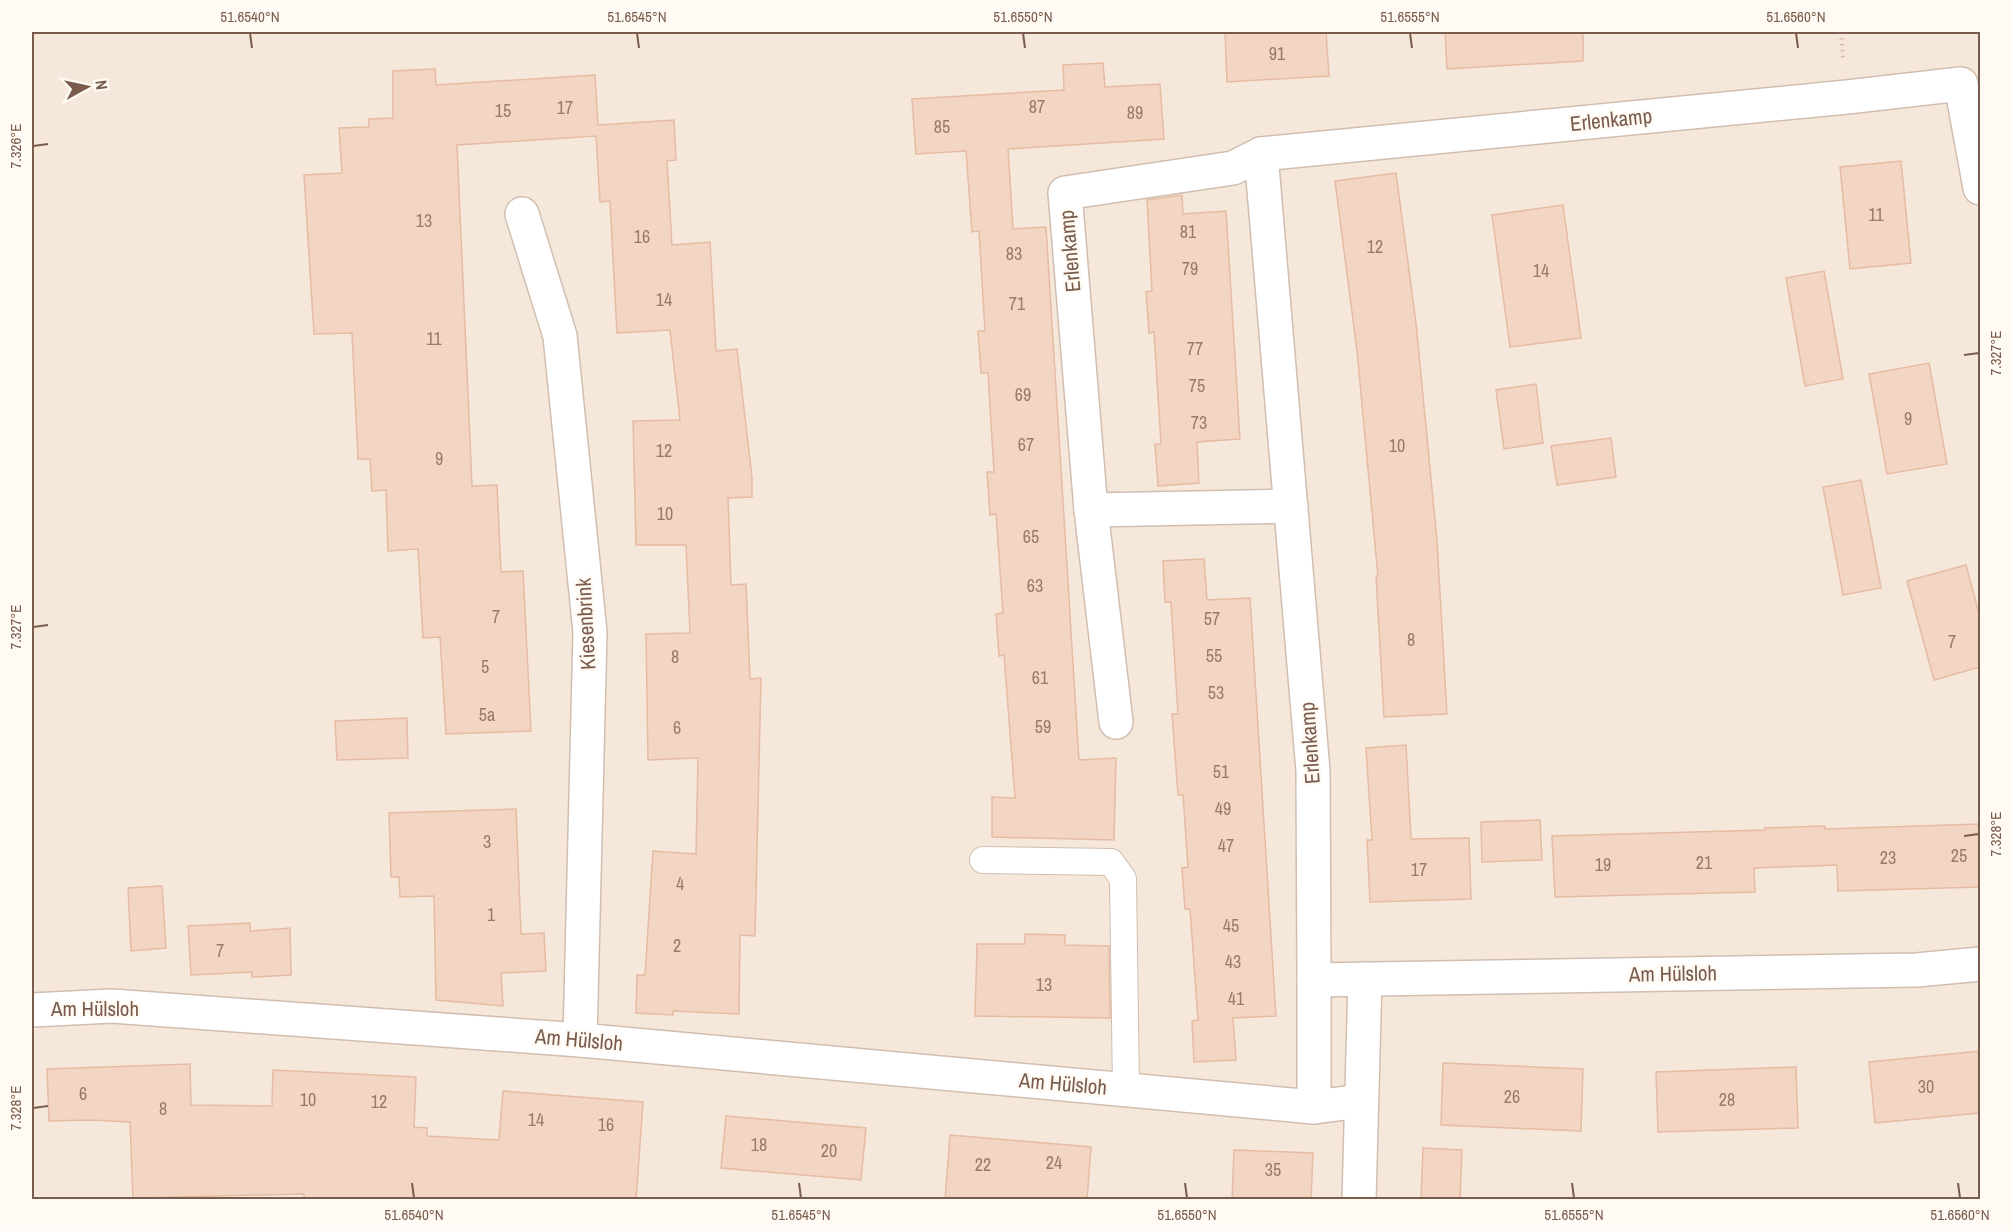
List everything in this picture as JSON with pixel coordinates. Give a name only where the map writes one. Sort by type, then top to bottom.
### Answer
[{"type":"street","name":"Erlenkamp","points":[[1116,722],[1091,510],[1065,193],[1233,168],[1261,154],[1835,99],[1961,84],[1980,188]]},
{"type":"street","name":"Erlenkamp","points":[[1261,154],[1313,771],[1314,1107]]},
{"type":"street","name":"Kiesenbrink","points":[[522,214],[560,336],[590,632],[580,1040]]},
{"type":"street","points":[[1091,510],[1291,506]]},
{"type":"street","name":"Am Hülsloh","points":[[1365,979],[1905,970],[1980,964]]},
{"type":"street","points":[[1314,980],[1365,979],[1359,1200]]},
{"type":"street","name":"Am Hülsloh","points":[[32,1010],[112,1006],[580,1040],[1314,1107]]},
{"type":"street","points":[[1314,1107],[1361,1101]]},
{"type":"lane","name":"Am Hülsloh","points":[[984,860],[1111,862],[1123,879],[1126,1090]]},
{"type":"shaded area","points":[[32,32],[1980,32],[1980,1199],[32,1199]]},
{"type":"building","points":[[1225,32],[1326,32],[1329,76],[1227,82]]},
{"type":"building","points":[[1445,32],[1583,32],[1583,61],[1447,69]]},
{"type":"building","points":[[1103,63],[1105,87],[1160,84],[1164,139],[1008,149],[1013,229],[1046,227],[1079,760],[1116,758],[1114,840],[992,837],[992,797],[1015,798],[1004,655],[999,656],[996,614],[1003,613],[996,514],[990,515],[987,472],[994,472],[988,373],[981,373],[978,331],[985,331],[979,231],[972,232],[966,151],[916,154],[912,99],[1064,90],[1063,65]]},
{"type":"building","points":[[435,69],[436,85],[595,75],[598,125],[674,120],[676,160],[667,161],[672,245],[710,242],[716,351],[737,349],[752,477],[752,497],[728,498],[731,585],[746,584],[750,679],[761,678],[755,936],[740,935],[739,1014],[673,1011],[673,1015],[636,1013],[637,975],[645,975],[653,851],[696,854],[698,758],[648,760],[646,634],[690,633],[686,545],[636,545],[633,421],[680,420],[670,330],[617,333],[610,201],[600,202],[596,136],[457,145],[472,486],[497,485],[501,572],[523,571],[531,731],[446,734],[440,637],[423,638],[418,549],[388,551],[386,490],[372,491],[370,459],[358,459],[352,333],[314,334],[304,175],[342,173],[339,128],[369,127],[369,119],[393,118],[393,71]]},
{"type":"building","points":[[1901,161],[1911,263],[1850,269],[1840,167]]},
{"type":"building","points":[[1396,173],[1416,323],[1437,541],[1447,714],[1384,717],[1376,576],[1378,576],[1357,351],[1335,181]]},
{"type":"building","points":[[1182,195],[1183,214],[1226,211],[1240,439],[1197,442],[1199,483],[1158,486],[1155,444],[1161,444],[1154,332],[1149,333],[1146,292],[1152,291],[1147,200]]},
{"type":"building","points":[[1563,205],[1581,338],[1510,347],[1492,215]]},
{"type":"building","points":[[1824,271],[1843,379],[1805,386],[1786,278]]},
{"type":"building","points":[[1929,363],[1947,464],[1887,474],[1869,374]]},
{"type":"building","points":[[1536,384],[1543,443],[1504,449],[1496,390]]},
{"type":"building","points":[[1611,438],[1616,477],[1557,485],[1551,446]]},
{"type":"building","points":[[1861,480],[1881,588],[1843,595],[1823,487]]},
{"type":"building","points":[[1204,559],[1207,600],[1250,598],[1276,1016],[1233,1018],[1236,1060],[1194,1062],[1192,1021],[1198,1020],[1190,909],[1185,909],[1182,868],[1188,867],[1183,795],[1178,795],[1172,714],[1178,714],[1171,602],[1165,602],[1163,561]]},
{"type":"building","points":[[1966,565],[1980,617],[1980,667],[1934,680],[1907,581]]},
{"type":"building","points":[[407,718],[408,758],[337,760],[335,721]]},
{"type":"building","points":[[1406,745],[1411,839],[1469,838],[1471,899],[1370,902],[1367,840],[1372,840],[1366,748]]},
{"type":"building","points":[[516,809],[521,934],[544,933],[546,971],[501,973],[503,1006],[436,1000],[434,896],[400,897],[399,877],[391,877],[389,813]]},
{"type":"building","points":[[1540,820],[1542,860],[1482,862],[1481,822]]},
{"type":"building","points":[[1980,824],[1980,887],[1838,891],[1837,865],[1754,868],[1755,892],[1555,897],[1552,836],[1765,830],[1765,828],[1825,826],[1825,829]]},
{"type":"building","points":[[162,886],[166,948],[131,951],[128,888]]},
{"type":"building","points":[[250,923],[250,931],[290,928],[291,975],[252,977],[252,972],[191,975],[188,926]]},
{"type":"building","points":[[1025,934],[1065,935],[1065,945],[1109,946],[1110,1018],[975,1016],[977,944],[1025,944]]},
{"type":"building","points":[[1980,1051],[1980,1113],[1875,1123],[1869,1062]]},
{"type":"building","points":[[1443,1063],[1583,1069],[1581,1131],[1441,1125]]},
{"type":"building","points":[[190,1064],[191,1105],[272,1106],[273,1070],[416,1077],[414,1127],[427,1128],[427,1136],[499,1140],[503,1091],[643,1102],[636,1200],[304,1200],[304,1194],[133,1198],[130,1122],[49,1121],[47,1069]]},
{"type":"building","points":[[1796,1067],[1798,1128],[1658,1132],[1656,1072]]},
{"type":"building","points":[[726,1116],[866,1128],[861,1180],[721,1168]]},
{"type":"building","points":[[950,1135],[1091,1147],[1087,1200],[945,1200]]},
{"type":"building","points":[[1423,1148],[1462,1150],[1460,1200],[1421,1200]]},
{"type":"building","points":[[1234,1150],[1313,1153],[1311,1200],[1232,1200]]}]
